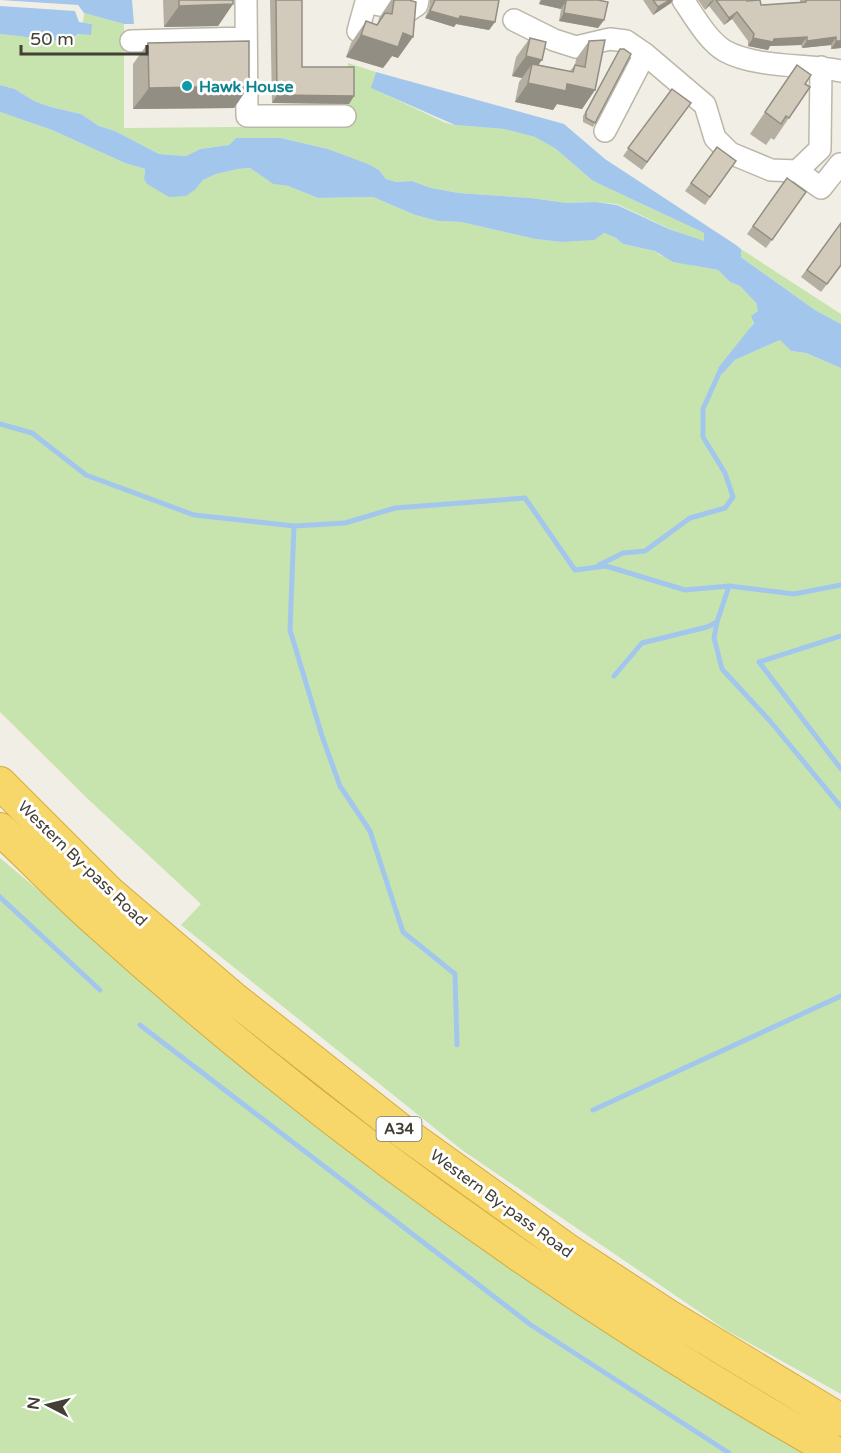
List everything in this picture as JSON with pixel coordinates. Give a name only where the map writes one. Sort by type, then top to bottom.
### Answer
[{"type":"highway","name":"Western By-pass Road","points":[[0,783],[110,893],[232,997],[402,1131],[579,1258],[667,1315],[841,1420]]},
{"type":"highway","name":"Western By-pass Road","points":[[0,829],[94,919],[209,1018],[313,1104],[401,1170],[543,1271],[646,1340],[836,1453]]},
{"type":"street","points":[[246,0],[247,116],[345,116]]},
{"type":"street","points":[[683,0],[712,40],[724,51],[774,64],[831,69],[820,149],[797,171]]},
{"type":"street","points":[[358,31],[366,2],[408,11],[418,3]]},
{"type":"street","points":[[514,20],[554,40],[576,47],[610,39],[626,41],[645,54],[705,105],[715,138],[729,153],[771,170],[797,171],[822,188],[841,165],[820,149]]},
{"type":"street","points":[[131,41],[246,38]]},
{"type":"street","points":[[605,131],[645,54]]},
{"type":"green space","points":[[84,13],[124,24],[124,128],[347,126],[348,63],[376,72],[372,88],[446,123],[504,129],[535,137],[556,149],[593,181],[704,233],[704,242],[617,204],[567,203],[459,193],[431,188],[412,181],[396,182],[386,179],[379,170],[367,164],[328,149],[281,138],[236,138],[229,145],[200,149],[186,156],[159,154],[115,131],[99,126],[81,114],[34,101],[15,89],[0,85],[0,34],[69,42],[92,24],[83,23]]},
{"type":"green space","points":[[0,112],[52,130],[125,163],[145,169],[144,179],[196,189],[203,180],[216,174],[250,168],[273,184],[288,186],[318,198],[373,197],[415,215],[438,221],[461,222],[535,239],[561,242],[604,233],[623,244],[655,251],[660,255],[695,266],[718,270],[730,282],[740,286],[756,303],[758,311],[754,322],[722,373],[735,360],[780,340],[791,351],[806,353],[841,368],[841,1394],[726,1330],[462,1150],[181,925],[201,904],[90,801],[0,712]]},
{"type":"green space","points":[[741,249],[841,314],[841,324],[815,310],[740,256]]},
{"type":"green space","points":[[0,858],[274,1086],[811,1453],[0,1453]]},
{"type":"water","points":[[0,0],[132,0],[134,24],[124,24],[84,13],[78,5]]},
{"type":"water","points":[[0,6],[75,11],[79,22],[92,24],[91,35],[78,34],[69,42],[0,34]]},
{"type":"water","points":[[376,72],[564,124],[605,159],[736,245],[741,249],[741,257],[815,310],[841,324],[841,368],[806,353],[791,351],[780,340],[735,360],[722,374],[718,368],[754,323],[751,316],[758,311],[756,303],[740,286],[730,282],[718,270],[673,262],[655,251],[623,244],[604,233],[594,240],[561,242],[535,239],[461,222],[438,221],[415,215],[373,197],[318,198],[288,186],[273,184],[250,168],[216,174],[203,180],[186,196],[169,197],[147,184],[144,179],[145,169],[125,163],[52,130],[0,112],[0,85],[15,89],[34,101],[81,114],[99,126],[115,131],[159,154],[186,156],[200,149],[229,145],[236,138],[281,138],[328,149],[368,164],[379,170],[386,179],[396,182],[412,181],[431,188],[459,193],[617,205],[669,229],[704,241],[704,233],[593,181],[556,149],[535,137],[504,129],[455,125],[371,88]]},
{"type":"building","points":[[179,0],[233,0],[233,4],[179,6]]},
{"type":"building","points":[[276,0],[302,0],[302,67],[354,67],[354,96],[277,95]]},
{"type":"building","points":[[394,0],[416,2],[413,37],[403,33],[398,47],[361,35],[366,21],[377,25],[385,13],[392,14]]},
{"type":"building","points":[[435,0],[499,0],[495,22],[460,16],[459,19],[430,11]]},
{"type":"building","points":[[562,0],[608,2],[604,20],[564,13],[566,1]]},
{"type":"building","points":[[653,0],[670,0],[658,7]]},
{"type":"building","points":[[716,0],[760,0],[761,5],[806,2],[806,0],[841,0],[841,41],[836,41],[836,37],[807,41],[807,37],[774,39],[773,42],[753,38],[754,34],[737,12],[729,18]]},
{"type":"building","points":[[530,38],[546,42],[542,60],[526,56]]},
{"type":"building","points":[[605,40],[595,90],[567,84],[566,91],[528,83],[532,64],[573,72],[575,65],[585,67],[589,41]]},
{"type":"building","points":[[249,41],[249,86],[149,88],[148,43]]},
{"type":"building","points":[[620,49],[631,54],[595,123],[586,118],[586,112]]},
{"type":"building","points":[[797,65],[811,75],[805,84],[810,87],[789,118],[786,116],[781,124],[765,112]]},
{"type":"building","points":[[672,89],[691,103],[647,162],[628,148]]},
{"type":"building","points":[[717,147],[736,161],[710,197],[691,183]]},
{"type":"building","points":[[787,178],[806,192],[772,240],[753,226]]},
{"type":"building","points":[[841,223],[841,265],[827,284],[807,270]]},
{"type":"waterway","points":[[599,565],[623,553],[645,551],[690,518],[725,508],[733,497],[725,473],[703,437],[703,409],[723,368]]},
{"type":"waterway","points":[[0,424],[32,433],[86,475],[194,515],[294,526]]},
{"type":"waterway","points":[[457,1045],[455,974],[403,932],[370,831],[340,786],[322,736],[290,630],[294,526],[345,523],[395,508],[525,498],[575,570],[606,566],[685,590],[729,586],[794,594],[841,585]]},
{"type":"waterway","points":[[614,676],[642,643],[707,627],[717,622],[729,586]]},
{"type":"waterway","points":[[717,622],[714,638],[722,669],[770,721],[841,807]]},
{"type":"waterway","points":[[841,636],[759,662],[841,769]]},
{"type":"waterway","points":[[0,897],[100,990]]},
{"type":"waterway","points":[[593,1110],[841,996]]},
{"type":"waterway","points":[[140,1025],[531,1325],[729,1453]]},
{"type":"place","name":"Hawk House","points":[[187,86]]}]
